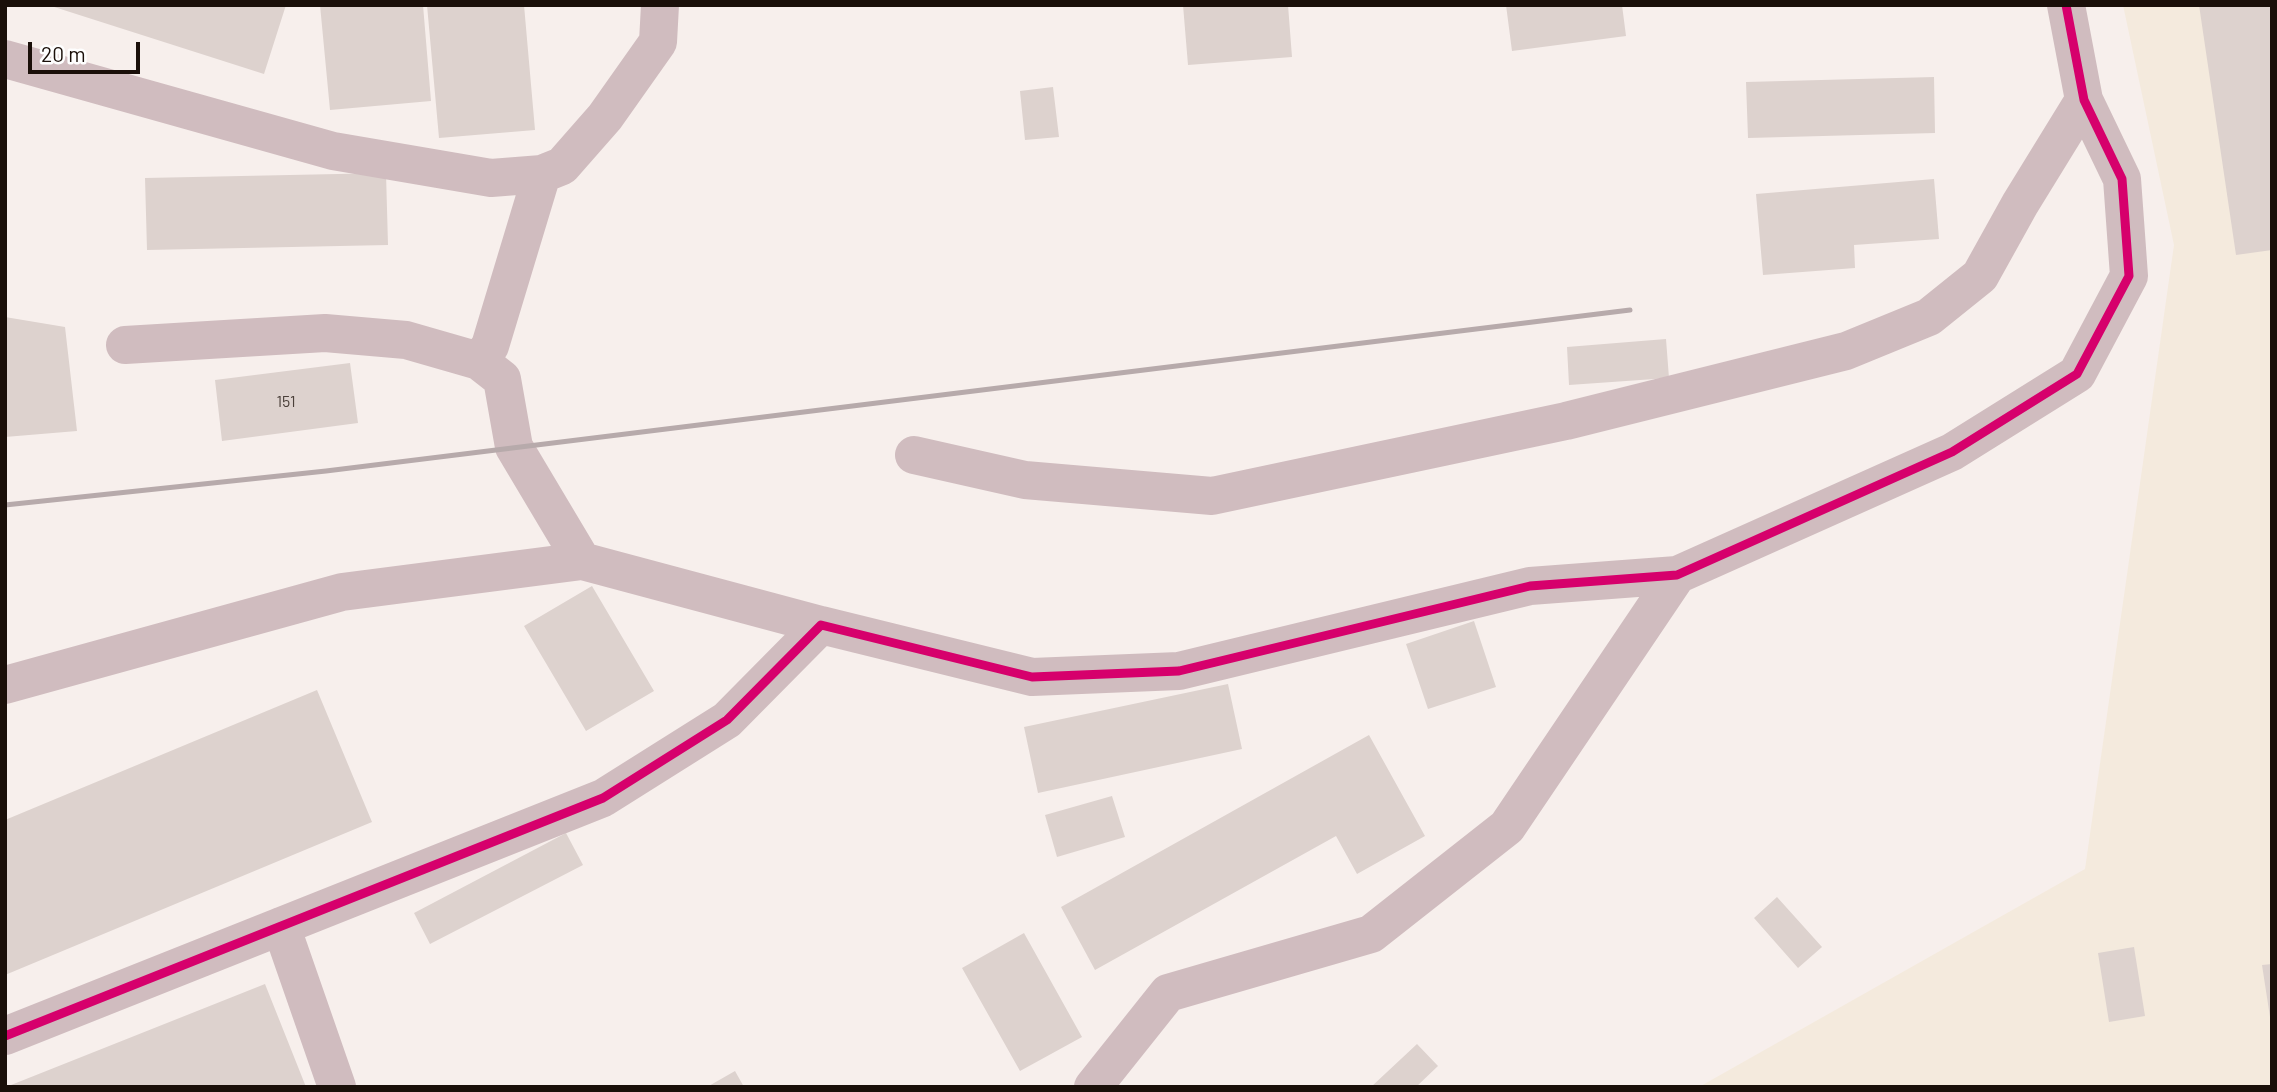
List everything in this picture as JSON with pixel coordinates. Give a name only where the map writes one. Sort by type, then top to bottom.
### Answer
[{"type":"street","points":[[5,59],[333,151],[491,178],[542,174],[562,166],[605,117],[658,42],[660,5]]},
{"type":"street","points":[[5,685],[342,592],[582,561],[821,625],[1032,677],[1179,671],[1530,586],[1678,575],[1952,452],[2077,374],[2129,276],[2122,179],[2084,100],[2066,5]]},
{"type":"street","points":[[914,455],[1025,480],[1212,496],[1566,421],[1846,352],[1929,317],[1980,276],[2020,204],[2084,100]]},
{"type":"street","points":[[479,361],[490,345],[542,174]]},
{"type":"street","points":[[125,345],[325,333],[406,340],[479,361],[502,379],[514,447],[582,561]]},
{"type":"street","points":[[1093,1087],[1168,993],[1371,934],[1507,827],[1678,575]]},
{"type":"street","points":[[5,1036],[603,798],[727,720],[821,625]]},
{"type":"street","points":[[281,926],[337,1087]]},
{"type":"shaded area","points":[[2123,5],[2272,5],[2272,1087],[1699,1087],[2085,869],[2174,245]]},
{"type":"building","points":[[48,5],[286,5],[264,74]]},
{"type":"building","points":[[320,5],[423,5],[431,101],[330,110]]},
{"type":"building","points":[[427,5],[524,5],[535,130],[439,138]]},
{"type":"building","points":[[1183,5],[1288,5],[1292,57],[1188,65]]},
{"type":"building","points":[[1506,5],[1622,5],[1626,36],[1512,51]]},
{"type":"building","points":[[2199,5],[2272,5],[2272,250],[2236,255]]},
{"type":"building","points":[[1934,77],[1935,133],[1748,138],[1746,82]]},
{"type":"building","points":[[1053,87],[1059,137],[1025,140],[1020,91]]},
{"type":"building","points":[[386,173],[388,245],[147,250],[145,178]]},
{"type":"building","points":[[1934,179],[1939,239],[1854,245],[1855,268],[1763,275],[1756,194]]},
{"type":"building","points":[[5,317],[65,327],[77,431],[5,437]]},
{"type":"building","points":[[1666,339],[1669,378],[1569,385],[1567,347]]},
{"type":"building","points":[[350,363],[358,423],[222,441],[215,380]]},
{"type":"building","points":[[592,586],[654,691],[586,731],[524,626]]},
{"type":"building","points":[[1474,621],[1496,687],[1428,709],[1406,644]]},
{"type":"building","points":[[1228,684],[1242,749],[1038,793],[1024,727]]},
{"type":"building","points":[[317,690],[372,822],[5,975],[5,820]]},
{"type":"building","points":[[1369,735],[1425,836],[1357,874],[1336,836],[1095,970],[1061,907]]},
{"type":"building","points":[[1112,796],[1125,837],[1057,857],[1045,815]]},
{"type":"building","points":[[566,833],[583,865],[430,944],[414,913]]},
{"type":"building","points":[[1777,897],[1822,947],[1798,968],[1754,918]]},
{"type":"building","points":[[1024,933],[1082,1037],[1020,1071],[962,968]]},
{"type":"building","points":[[2134,947],[2145,1016],[2109,1022],[2098,953]]},
{"type":"building","points":[[2272,964],[2272,1017],[2270,1017],[2262,965]]},
{"type":"building","points":[[265,984],[306,1087],[6,1087]]},
{"type":"building","points":[[1417,1044],[1438,1066],[1416,1087],[1371,1087]]},
{"type":"building","points":[[735,1071],[744,1087],[707,1087]]},
{"type":"railway","points":[[5,505],[326,471],[1630,310]]},
{"type":"cycle path","points":[[5,1036],[603,798],[727,720],[821,625],[1032,677],[1179,671],[1530,586],[1677,575],[1952,452],[2077,374],[2129,276],[2122,179],[2084,100],[2066,5]]}]
